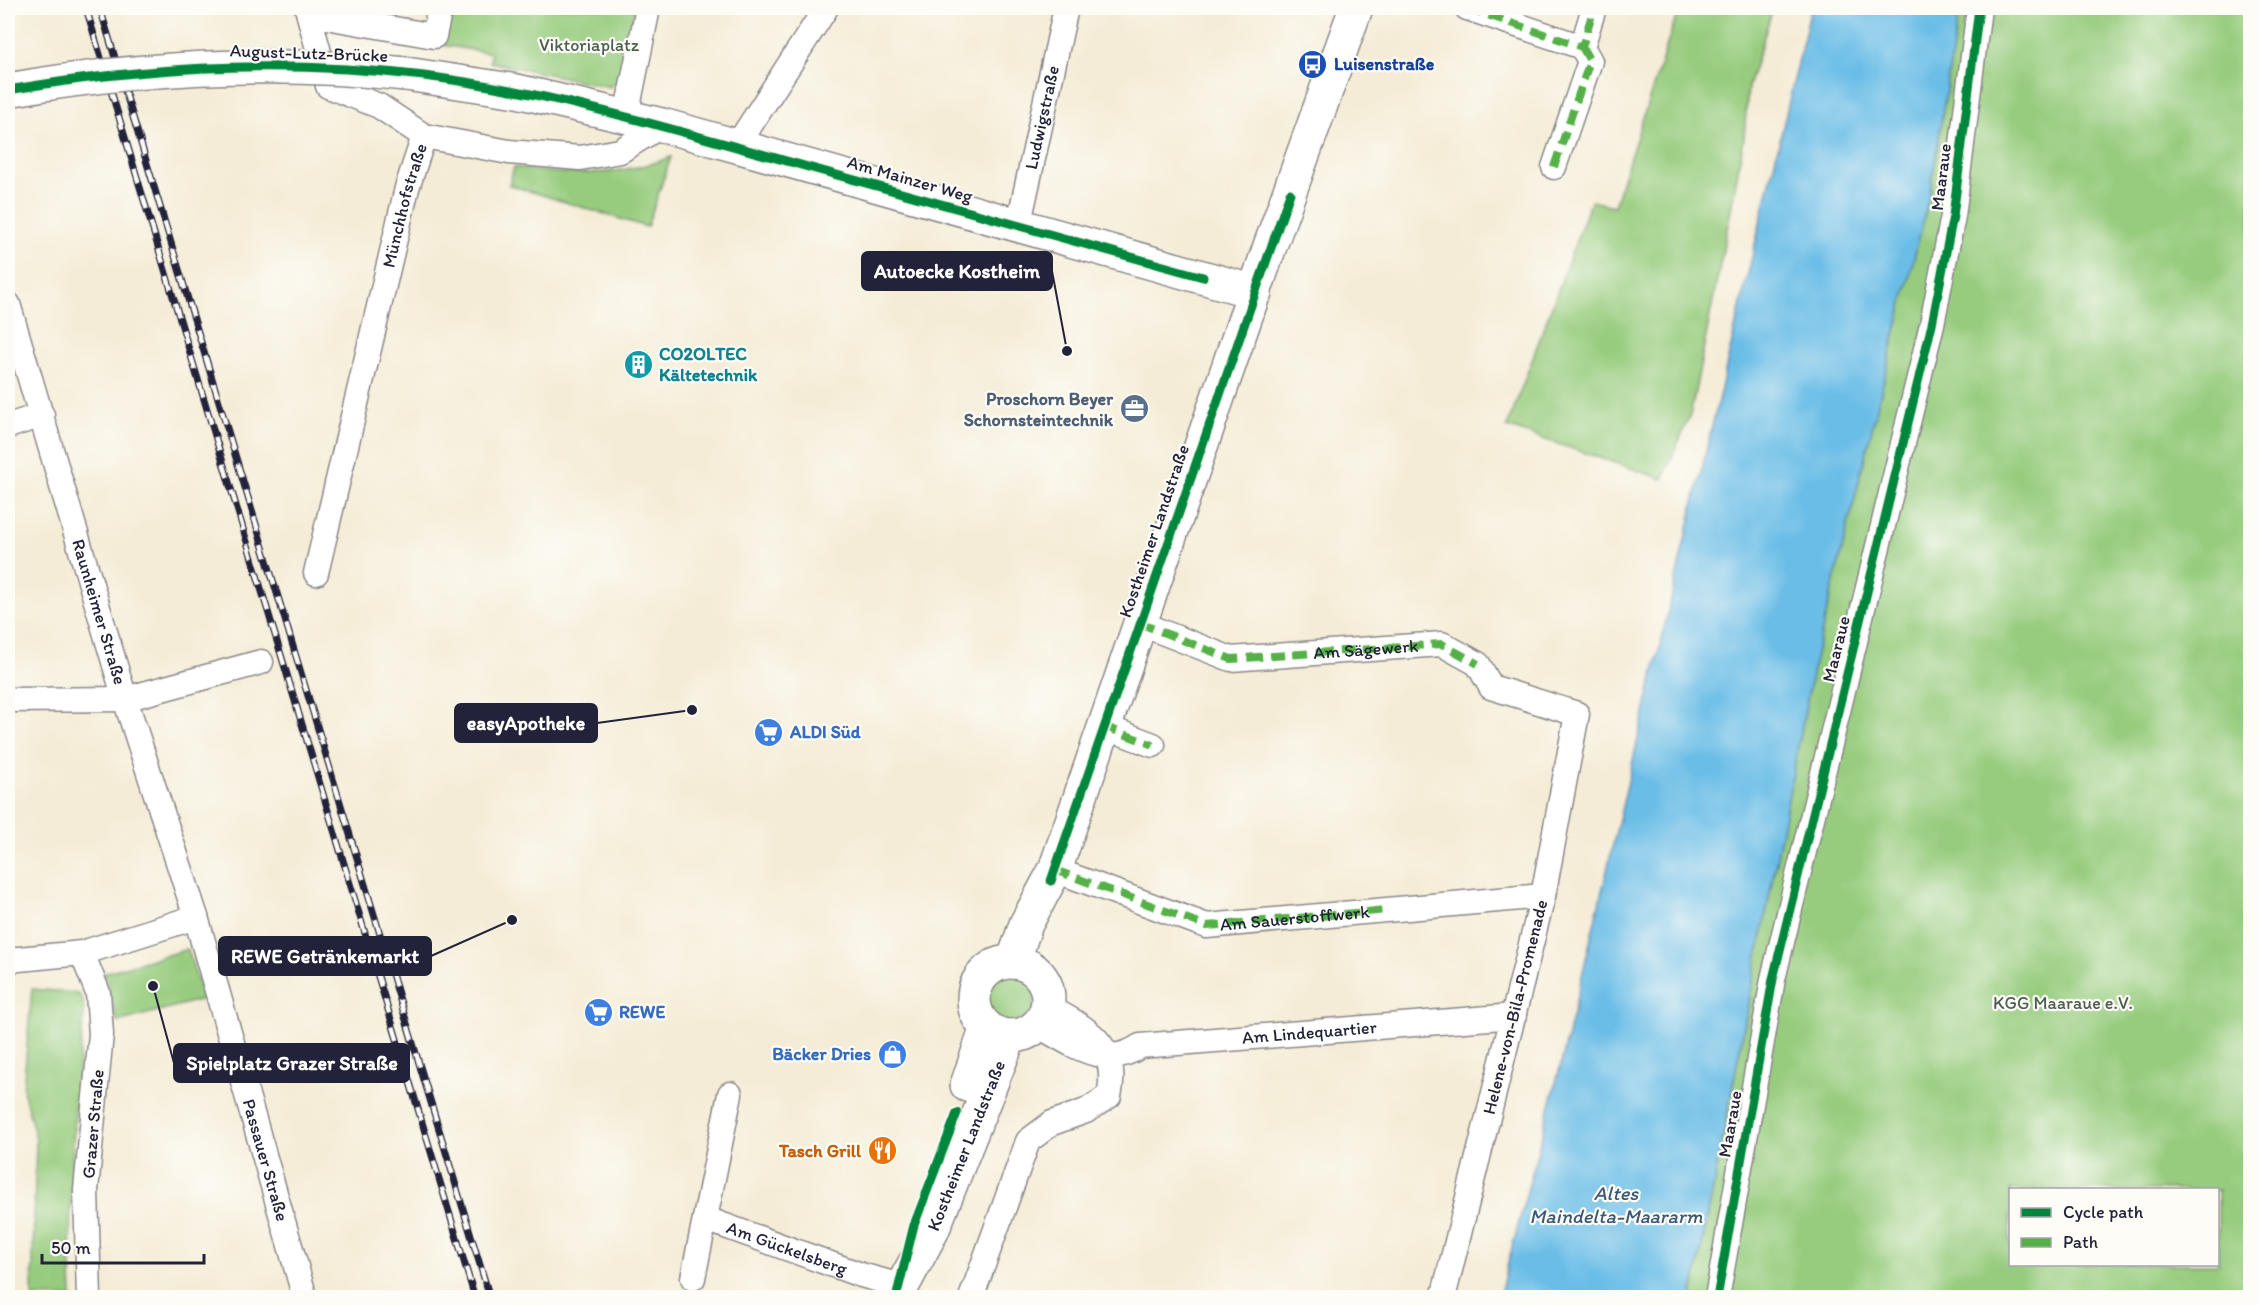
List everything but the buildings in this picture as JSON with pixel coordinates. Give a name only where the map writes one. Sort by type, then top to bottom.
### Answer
[{"type":"main road","name":"Kostheimer Landstraße","points":[[1023,965],[1026,924],[1053,876],[1103,726],[1356,8]]},
{"type":"main road","name":"August-Lutz-Brücke","points":[[8,90],[98,76],[191,68],[285,66],[406,74],[517,91],[617,114]]},
{"type":"main road","name":"Am Mainzer Weg","points":[[617,114],[1255,292]]},
{"type":"main road","points":[[1023,965],[1047,990],[1020,1023],[975,1007],[977,985],[991,968],[1023,965]]},
{"type":"main road","name":"Kostheimer Landstraße","points":[[899,1292],[914,1225],[1020,1023]]},
{"type":"street","name":"Münchhofstraße","points":[[315,573],[407,188],[424,136],[379,106],[328,86],[308,11],[434,36],[440,8]]},
{"type":"street","points":[[617,114],[648,8]]},
{"type":"street","points":[[736,147],[826,8]]},
{"type":"street","name":"Ludwigstraße","points":[[1018,227],[1066,8]]},
{"type":"street","points":[[1467,8],[1582,47],[1590,61],[1554,167]]},
{"type":"street","points":[[1582,47],[1594,8]]},
{"type":"street","name":"Maaraue","points":[[1716,1298],[1773,979],[1932,324],[1953,216],[1979,8]]},
{"type":"street","points":[[424,136],[509,152],[580,158],[620,151],[662,126]]},
{"type":"street","name":"Raunheimer Straße","points":[[8,304],[125,699],[196,917]]},
{"type":"street","points":[[8,426],[42,416]]},
{"type":"street","name":"Am Sägewerk","points":[[1139,623],[1231,659],[1442,644],[1478,664],[1491,687],[1577,714]]},
{"type":"street","points":[[8,700],[125,699],[261,662]]},
{"type":"street","name":"Helene-von-Bila-Promenade","points":[[1443,1298],[1543,896],[1577,714]]},
{"type":"street","points":[[1103,726],[1153,745]]},
{"type":"street","name":"Am Sauerstoffwerk","points":[[1053,876],[1207,926],[1543,896]]},
{"type":"street","points":[[8,960],[82,953],[196,917]]},
{"type":"street","name":"Passauer Straße","points":[[196,917],[305,1298]]},
{"type":"street","name":"Grazer Straße","points":[[82,953],[98,993],[101,1035],[86,1190],[89,1298]]},
{"type":"street","name":"Am Lindequartier","points":[[1107,1057],[1132,1052],[1140,1046],[1514,1016]]},
{"type":"street","points":[[971,1298],[1028,1141],[1052,1123],[1086,1111],[1108,1096],[1112,1071],[1107,1057],[1087,1052],[1020,1023]]},
{"type":"street","name":"Am Gückelsberg","points":[[693,1278],[730,1094]]},
{"type":"street","name":"Am Gückelsberg","points":[[706,1219],[861,1275],[899,1292]]},
{"type":"green space","name":"Viktoriaplatz","points":[[444,8],[635,8],[620,80],[610,87],[490,62],[491,53],[436,44]]},
{"type":"green space","points":[[1679,8],[1773,8],[1748,87],[1744,137],[1691,412],[1663,479],[1507,427],[1591,201],[1614,206]]},
{"type":"green space","name":"KGG Maaraue e.V.","points":[[1959,8],[2250,8],[2250,1297],[1692,1298],[1815,659],[1930,193]]},
{"type":"green space","points":[[671,157],[647,227],[509,185],[514,167],[553,172],[593,173],[652,164]]},
{"type":"green space","points":[[188,949],[203,999],[117,1022],[104,973]]},
{"type":"green space","points":[[1005,974],[1015,974],[1028,981],[1035,994],[1035,1004],[1028,1017],[1015,1024],[1005,1024],[996,1020],[989,1013],[985,1004],[985,994],[989,985],[996,978]]},
{"type":"green space","points":[[32,989],[77,993],[83,1001],[71,1190],[72,1297],[32,1297],[36,1139],[23,1090]]},
{"type":"water","name":"Altes Maindelta-Maararm","points":[[1811,8],[1959,8],[1930,193],[1815,659],[1692,1297],[1499,1297],[1562,1060]]},
{"type":"railway","points":[[86,8],[475,1298]]},
{"type":"railway","points":[[100,8],[490,1298]]},
{"type":"marked path","points":[[1467,8],[1582,47],[1594,8]]},
{"type":"marked path","points":[[1554,167],[1590,61],[1582,47]]},
{"type":"marked path","points":[[1139,623],[1231,659],[1442,644],[1478,664]]},
{"type":"marked path","points":[[1103,726],[1153,745]]},
{"type":"marked path","points":[[1055,870],[1207,926],[1388,910]]},
{"type":"cycle path","points":[[1717,1298],[1773,979],[1932,324],[1953,216],[1979,8]]},
{"type":"cycle path","points":[[8,90],[111,75],[267,67],[372,71],[470,83],[560,100],[649,123],[1203,277]]},
{"type":"cycle path","points":[[1051,881],[1290,193]]},
{"type":"cycle path","points":[[896,1298],[914,1225],[957,1113]]},
{"type":"place","name":"Luisenstraße","points":[[1313,64]]},
{"type":"place","name":"Autoecke Kostheim","points":[[1067,351]]},
{"type":"place","name":"CO2OLTEC Kältetechnik","points":[[638,364]]},
{"type":"place","name":"Proschorn Beyer Schornsteintechnik","points":[[1134,409]]},
{"type":"place","name":"easyApotheke","points":[[692,710]]},
{"type":"place","name":"ALDI Süd","points":[[769,732]]},
{"type":"place","name":"REWE Getränkemarkt","points":[[512,920]]},
{"type":"place","name":"Spielplatz Grazer Straße","points":[[153,986]]},
{"type":"place","name":"REWE","points":[[598,1012]]},
{"type":"place","name":"Bäcker Dries","points":[[892,1054]]},
{"type":"place","name":"Tasch Grill","points":[[882,1151]]}]
